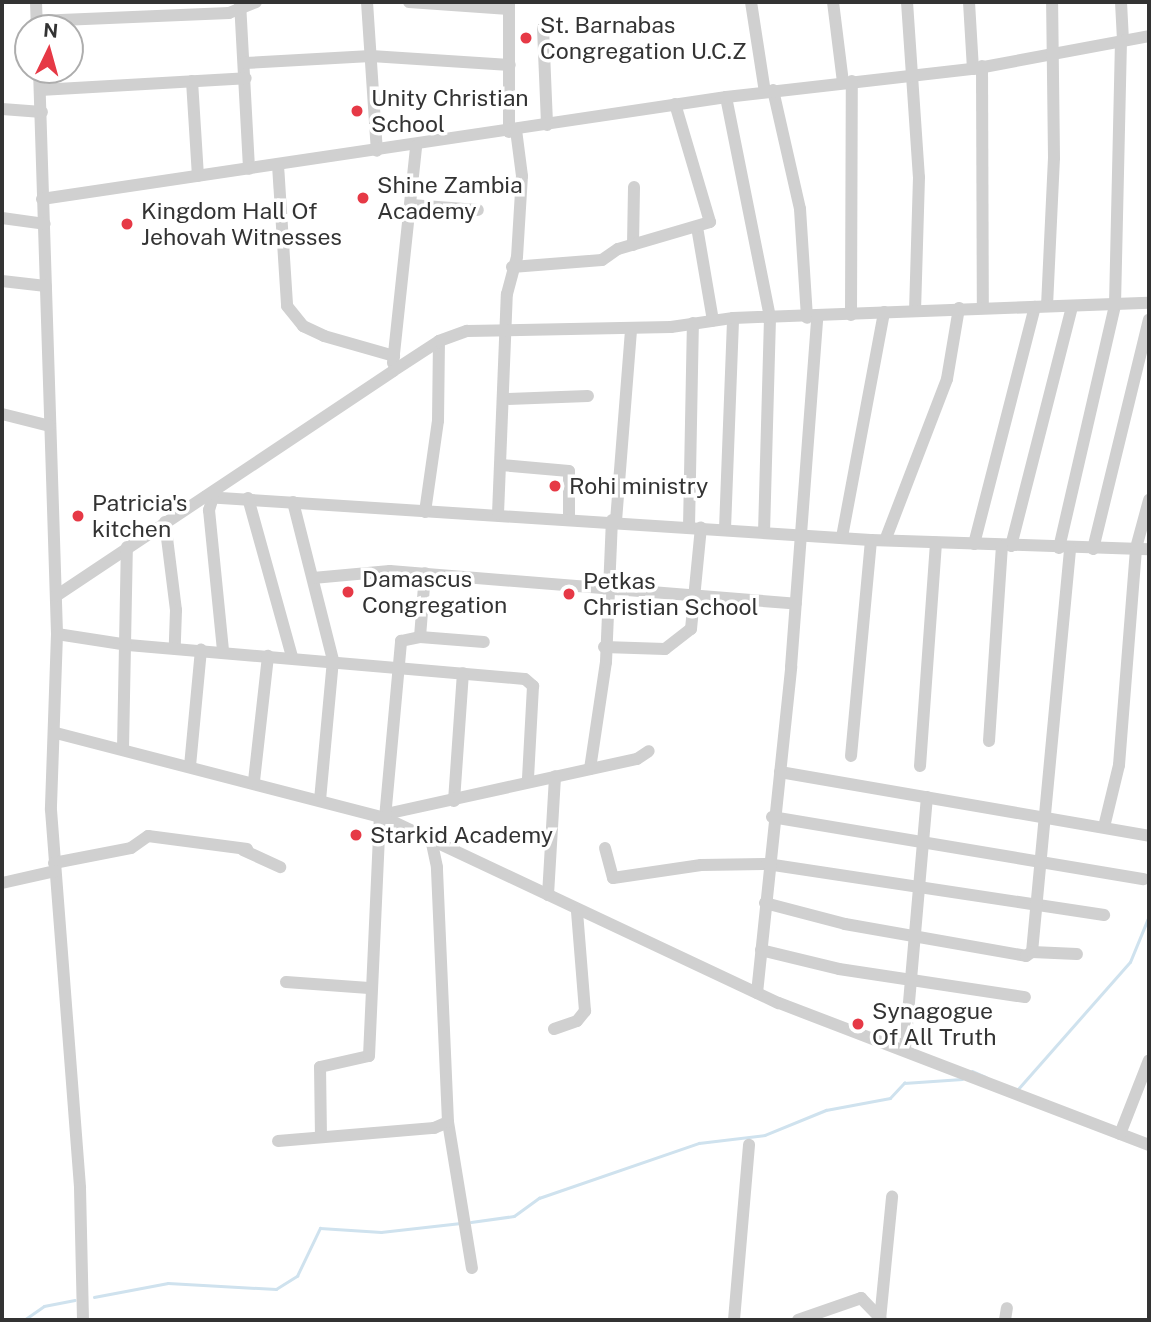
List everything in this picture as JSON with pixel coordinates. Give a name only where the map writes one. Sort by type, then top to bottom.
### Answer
[{"type":"street","points":[[84,22],[229,13],[240,5],[256,2]]},
{"type":"street","points":[[367,2],[377,151]]},
{"type":"street","points":[[409,2],[509,5],[513,131],[522,176],[506,330],[506,399],[498,514]]},
{"type":"street","points":[[752,2],[769,91],[800,209],[812,318],[796,604],[780,772],[767,864],[757,993]]},
{"type":"street","points":[[833,2],[848,82],[851,315]]},
{"type":"street","points":[[906,2],[919,177],[915,310]]},
{"type":"street","points":[[969,2],[977,67],[983,306]]},
{"type":"street","points":[[974,544],[1041,307],[1054,158],[1052,2]]},
{"type":"street","points":[[1032,952],[1044,863],[1041,817],[1058,701],[1064,548],[1076,455],[1115,305],[1121,2]]},
{"type":"street","points":[[240,5],[249,169]]},
{"type":"street","points":[[543,28],[547,125]]},
{"type":"street","points":[[42,199],[416,146],[675,104],[977,67],[1149,36]]},
{"type":"street","points":[[245,64],[371,56],[509,65]]},
{"type":"street","points":[[40,90],[246,78]]},
{"type":"street","points":[[192,81],[198,176]]},
{"type":"street","points":[[40,84],[57,634],[54,867],[80,1188],[83,1320]]},
{"type":"street","points":[[726,97],[770,318],[764,533]]},
{"type":"street","points":[[512,267],[602,260],[633,245],[697,227],[712,216],[675,104]]},
{"type":"street","points":[[2,110],[41,112]]},
{"type":"street","points":[[393,371],[416,146]]},
{"type":"street","points":[[278,165],[288,306],[303,326],[324,336],[394,356]]},
{"type":"street","points":[[633,245],[634,187]]},
{"type":"street","points":[[411,205],[478,210]]},
{"type":"street","points":[[2,218],[45,224]]},
{"type":"street","points":[[697,227],[713,321]]},
{"type":"street","points":[[2,281],[46,286]]},
{"type":"street","points":[[56,596],[165,522],[209,497],[439,341],[467,331],[631,329],[733,318],[812,318],[983,306],[1072,307],[1149,303]]},
{"type":"street","points":[[886,538],[947,379],[959,307]]},
{"type":"street","points":[[989,741],[1007,546],[1072,307]]},
{"type":"street","points":[[842,537],[884,312]]},
{"type":"street","points":[[725,528],[733,318]]},
{"type":"street","points":[[1093,549],[1149,320]]},
{"type":"street","points":[[604,647],[636,651],[678,644],[691,629],[695,527],[692,323]]},
{"type":"street","points":[[590,769],[602,706],[605,587],[614,520],[631,329]]},
{"type":"street","points":[[425,512],[438,421],[439,341]]},
{"type":"street","points":[[506,399],[588,396]]},
{"type":"street","points":[[2,415],[50,426]]},
{"type":"street","points":[[501,465],[569,471],[569,517]]},
{"type":"street","points":[[209,497],[425,512],[569,517],[871,540],[886,538],[1007,546],[1149,549]]},
{"type":"street","points":[[209,497],[223,651]]},
{"type":"street","points":[[248,498],[292,657]]},
{"type":"street","points":[[1104,827],[1119,765],[1136,548],[1149,500]]},
{"type":"street","points":[[293,502],[333,660],[320,799]]},
{"type":"street","points":[[165,522],[176,610],[175,648]]},
{"type":"street","points":[[851,756],[871,540]]},
{"type":"street","points":[[920,766],[936,542]]},
{"type":"street","points":[[123,749],[128,645],[127,547]]},
{"type":"street","points":[[313,578],[358,571],[425,573],[796,604]]},
{"type":"street","points":[[420,637],[425,573]]},
{"type":"street","points":[[57,634],[128,645],[333,660],[530,681],[528,779]]},
{"type":"street","points":[[321,1138],[320,1067],[367,1059],[369,988],[401,641],[420,637],[484,642]]},
{"type":"street","points":[[190,766],[201,650]]},
{"type":"street","points":[[254,781],[268,656]]},
{"type":"street","points":[[454,801],[463,673]]},
{"type":"street","points":[[56,733],[254,781],[384,817],[436,845],[757,993],[905,1048],[1149,1145]]},
{"type":"street","points":[[384,817],[454,801],[528,779],[590,769],[649,751]]},
{"type":"street","points":[[780,772],[1149,836]]},
{"type":"street","points":[[548,895],[555,776]]},
{"type":"street","points":[[905,1048],[926,797]]},
{"type":"street","points":[[772,817],[1144,879]]},
{"type":"street","points":[[2,883],[131,848],[148,836],[245,849],[280,867]]},
{"type":"street","points":[[436,845],[448,1122],[472,1268]]},
{"type":"street","points":[[605,848],[613,878],[701,865],[767,864],[1104,915]]},
{"type":"street","points":[[765,903],[845,924],[914,932],[1026,956],[1032,952],[1077,954]]},
{"type":"street","points":[[554,1030],[577,1021],[585,1011],[577,911]]},
{"type":"street","points":[[761,950],[839,969],[1025,997]]},
{"type":"street","points":[[286,982],[369,988]]},
{"type":"street","points":[[1120,1134],[1149,1060]]},
{"type":"street","points":[[278,1141],[434,1128],[448,1122]]},
{"type":"street","points":[[734,1320],[749,1145]]},
{"type":"street","points":[[880,1319],[892,1197]]},
{"type":"street","points":[[798,1320],[861,1298],[880,1319]]},
{"type":"waterway","points":[[1018,1089],[1130,962],[1149,916]]},
{"type":"waterway","points":[[972,1071],[986,1077]]},
{"type":"waterway","points":[[471,1222],[514,1216],[539,1198],[699,1143],[765,1135],[826,1110],[890,1098],[904,1083],[962,1079]]},
{"type":"waterway","points":[[94,1297],[168,1283],[276,1289],[297,1276],[320,1228],[381,1232],[460,1223]]},
{"type":"waterway","points":[[24,1320],[44,1306],[74,1300]]},
{"type":"place","name":"St. Barnabas Congregation U.C.Z","points":[[526,38]]},
{"type":"place","name":"Unity Christian School","points":[[357,111]]},
{"type":"place","name":"Shine Zambia Academy","points":[[363,198]]},
{"type":"place","name":"Kingdom Hall Of Jehovah Witnesses","points":[[127,224]]},
{"type":"place","name":"Rohi ministry","points":[[555,486]]},
{"type":"place","name":"Patricia's kitchen","points":[[78,516]]},
{"type":"place","name":"Damascus Congregation","points":[[348,592]]},
{"type":"place","name":"Petkas Christian School","points":[[569,594]]},
{"type":"place","name":"Starkid Academy","points":[[356,835]]},
{"type":"place","name":"Synagogue Of All Truth","points":[[858,1024]]}]
